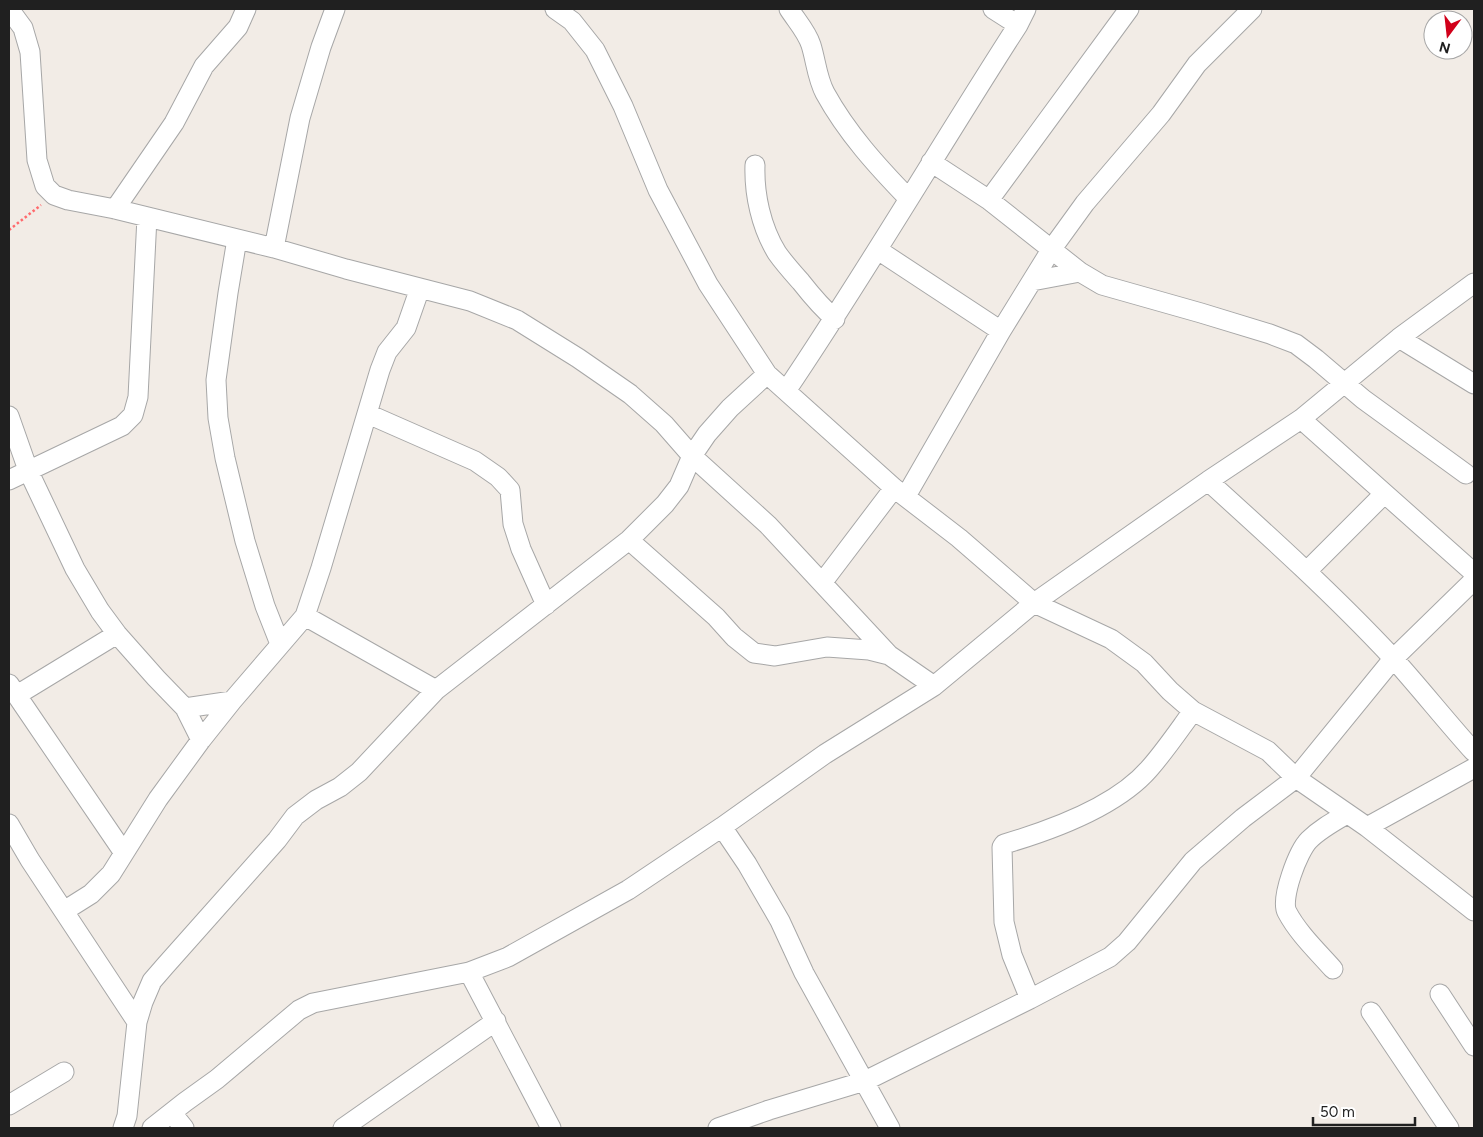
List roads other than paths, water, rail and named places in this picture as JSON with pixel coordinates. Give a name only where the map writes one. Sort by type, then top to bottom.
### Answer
[{"type":"street","points":[[10,9],[23,28],[30,52],[38,160],[45,186],[54,195],[68,200],[115,209],[274,248],[470,301],[517,320],[578,358],[630,394],[664,424],[692,456],[768,525],[889,655],[934,686]]},
{"type":"street","points":[[115,209],[174,123],[204,66],[238,27],[246,9]]},
{"type":"street","points":[[274,248],[300,118],[321,46],[335,9]]},
{"type":"street","points":[[555,9],[572,21],[595,50],[623,106],[667,207],[708,284],[767,374],[834,436],[900,492],[959,538],[1034,603],[1111,639],[1144,663],[1170,691],[1193,711],[1268,751],[1296,778],[1367,827],[1474,911]]},
{"type":"street","points":[[789,9],[811,43],[817,72],[824,91],[870,159],[909,199]]},
{"type":"street","points":[[786,391],[835,319],[1022,17],[993,9]]},
{"type":"street","points":[[989,200],[1128,9]]},
{"type":"street","points":[[822,583],[900,492],[1051,250],[1085,204],[1161,114],[1197,64],[1252,9]]},
{"type":"street","points":[[931,162],[989,200],[1080,272],[1102,285],[1210,315],[1296,344],[1344,384],[1466,474]]},
{"type":"street","points":[[755,165],[754,186],[756,194],[768,235],[777,253],[819,304],[835,319]]},
{"type":"street","points":[[9,480],[122,426],[133,415],[138,397],[147,217]]},
{"type":"street","points":[[237,240],[216,380],[218,418],[225,458],[245,541],[265,606],[280,644]]},
{"type":"street","points":[[878,250],[1000,330]]},
{"type":"street","points":[[1032,281],[1080,272]]},
{"type":"street","points":[[64,911],[91,894],[111,874],[158,799],[201,740],[305,616],[387,352],[406,328],[420,288]]},
{"type":"street","points":[[152,1128],[217,1080],[299,1010],[313,1003],[469,972],[508,957],[628,890],[722,827],[825,754],[934,686],[1034,603],[1208,481],[1301,419],[1399,338],[1470,292]]},
{"type":"street","points":[[1399,338],[1474,384]]},
{"type":"street","points":[[123,1128],[127,1116],[137,1022],[142,1002],[152,981],[271,847],[295,816],[316,800],[340,787],[359,772],[436,690],[592,571],[629,540],[665,504],[679,486],[692,456],[706,434],[730,408],[767,374]]},
{"type":"street","points":[[368,414],[475,461],[498,477],[510,490],[513,524],[521,549],[546,605]]},
{"type":"street","points":[[9,416],[28,470],[75,569],[100,611],[117,634],[185,708],[201,740]]},
{"type":"street","points":[[718,1128],[769,1110],[865,1082],[1030,1000],[1116,952],[1127,942],[1193,861],[1243,818],[1296,778],[1393,659],[1474,579],[1301,419]]},
{"type":"street","points":[[1208,481],[1307,571],[1393,659],[1474,752]]},
{"type":"street","points":[[1307,571],[1384,494]]},
{"type":"street","points":[[629,540],[716,617],[734,637],[754,653],[775,656],[827,646],[869,650],[889,655]]},
{"type":"street","points":[[305,616],[436,690]]},
{"type":"street","points":[[117,634],[13,690],[124,853]]},
{"type":"street","points":[[185,708],[232,701]]},
{"type":"street","points":[[1030,1000],[1012,955],[1004,922],[1002,847],[1004,844],[1052,829],[1098,808],[1130,786],[1148,770],[1193,711]]},
{"type":"street","points":[[1367,827],[1474,768]]},
{"type":"street","points":[[1333,969],[1298,928],[1286,910],[1286,893],[1299,856],[1307,842],[1324,828],[1347,814]]},
{"type":"street","points":[[9,824],[30,860],[137,1022]]},
{"type":"street","points":[[722,827],[747,864],[780,922],[804,973],[890,1128]]},
{"type":"street","points":[[469,972],[551,1128]]},
{"type":"street","points":[[1440,994],[1474,1046]]},
{"type":"street","points":[[1371,1012],[1450,1128]]},
{"type":"street","points":[[343,1128],[496,1021]]},
{"type":"street","points":[[9,1105],[64,1072]]},
{"type":"street","points":[[172,1113],[184,1128]]}]
